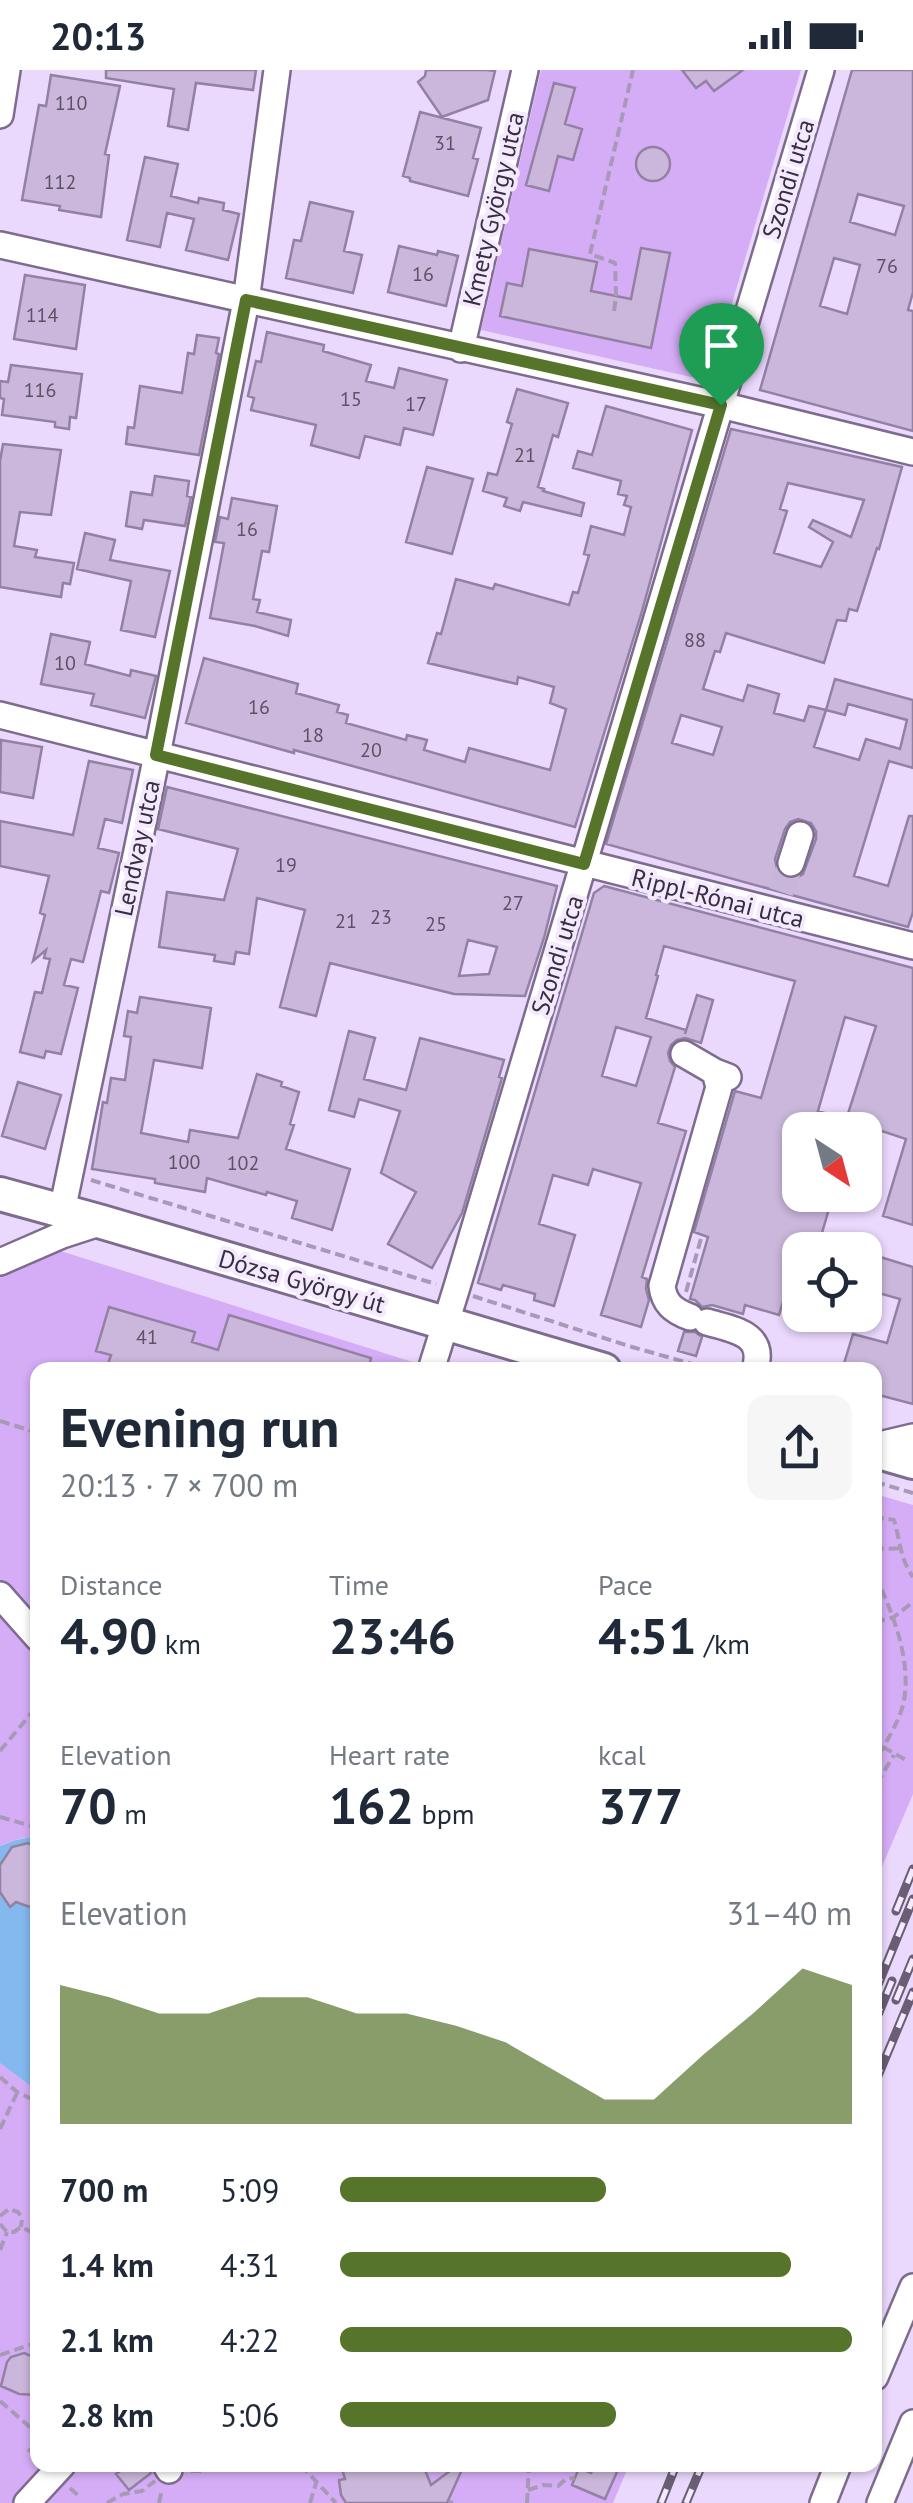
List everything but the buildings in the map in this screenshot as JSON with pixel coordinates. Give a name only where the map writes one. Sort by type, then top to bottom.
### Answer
[{"type":"main road","name":"Dózsa György út","points":[[0,1194],[577,1362]]},
{"type":"main road","points":[[882,1451],[913,1462]]},
{"type":"street","points":[[0,115],[8,70]]},
{"type":"street","name":"Lendvay utca","points":[[62,1211],[246,300],[277,70]]},
{"type":"street","name":"Kmety György utca","points":[[460,348],[525,70]]},
{"type":"street","name":"Szondi utca","points":[[433,1362],[821,70]]},
{"type":"street","points":[[0,245],[721,405],[913,452]]},
{"type":"street","name":"Rippl-Rónai utca","points":[[0,715],[584,864],[778,902],[913,946]]},
{"type":"street","points":[[791,863],[800,835]]},
{"type":"street","points":[[684,1054],[722,1074],[662,1286],[663,1296],[676,1312],[693,1314],[744,1333],[753,1340],[758,1362]]},
{"type":"street","points":[[0,1262],[102,1222]]},
{"type":"street","points":[[882,1446],[913,1437]]},
{"type":"street","points":[[0,1594],[30,1629]]},
{"type":"street","points":[[882,2360],[913,2286]]},
{"type":"street","points":[[880,2503],[913,2423]]},
{"type":"street","points":[[27,2503],[56,2472]]},
{"type":"street","points":[[822,2503],[835,2472]]},
{"type":"path","points":[[614,311],[615,263],[590,254],[633,70]]},
{"type":"path","points":[[70,1174],[685,1362]]},
{"type":"path","points":[[693,1314],[702,1235]]},
{"type":"path","points":[[0,1421],[30,1430]]},
{"type":"path","points":[[882,1484],[913,1492]]},
{"type":"path","points":[[882,1519],[894,1520],[901,1557],[913,1577]]},
{"type":"path","points":[[882,1548],[902,1548]]},
{"type":"path","points":[[882,1591],[900,1636],[904,1664],[903,1704],[883,1747],[906,1760]]},
{"type":"path","points":[[882,1620],[894,1617],[913,1602]]},
{"type":"path","points":[[0,1751],[30,1715]]},
{"type":"path","points":[[882,1775],[894,1754]]},
{"type":"path","points":[[0,1817],[30,1826]]},
{"type":"path","points":[[0,2077],[30,2098]]},
{"type":"path","points":[[0,2129],[17,2092]]},
{"type":"path","points":[[0,2250],[7,2232],[0,2219],[10,2209],[22,2218],[21,2227],[7,2232]]},
{"type":"path","points":[[21,2227],[30,2232]]},
{"type":"path","points":[[0,2355],[30,2345]]},
{"type":"path","points":[[0,2401],[30,2427]]},
{"type":"path","points":[[309,2472],[336,2503]]},
{"type":"path","points":[[527,2503],[529,2472]]},
{"type":"path","points":[[528,2490],[558,2486],[566,2479],[576,2478]]},
{"type":"path","points":[[310,2503],[317,2480]]},
{"type":"shaded area","points":[[541,70],[801,70],[709,381],[481,330]]},
{"type":"shaded area","points":[[48,1247],[413,1362],[30,1362],[30,1838],[0,1846],[0,1274]]},
{"type":"shaded area","points":[[882,1496],[913,1505],[913,1794],[882,1867]]},
{"type":"shaded area","points":[[0,2063],[30,2086],[30,2472],[626,2472],[613,2503],[0,2503]]},
{"type":"water","points":[[30,1837],[30,2086],[0,2063],[0,1846]]},
{"type":"tunnel","points":[[781,892],[791,863]]},
{"type":"railway","points":[[896,1911],[913,1869]]},
{"type":"railway","points":[[882,1975],[913,1899]]},
{"type":"railway","points":[[896,2000],[913,1959]]},
{"type":"railway","points":[[882,2005],[892,1981]]},
{"type":"railway","points":[[882,2066],[913,1992]]},
{"type":"railway","points":[[661,2503],[673,2472]]},
{"type":"railway","points":[[686,2503],[699,2472]]},
{"type":"route","points":[[246,300],[721,405],[584,864],[156,755],[246,300]]}]
